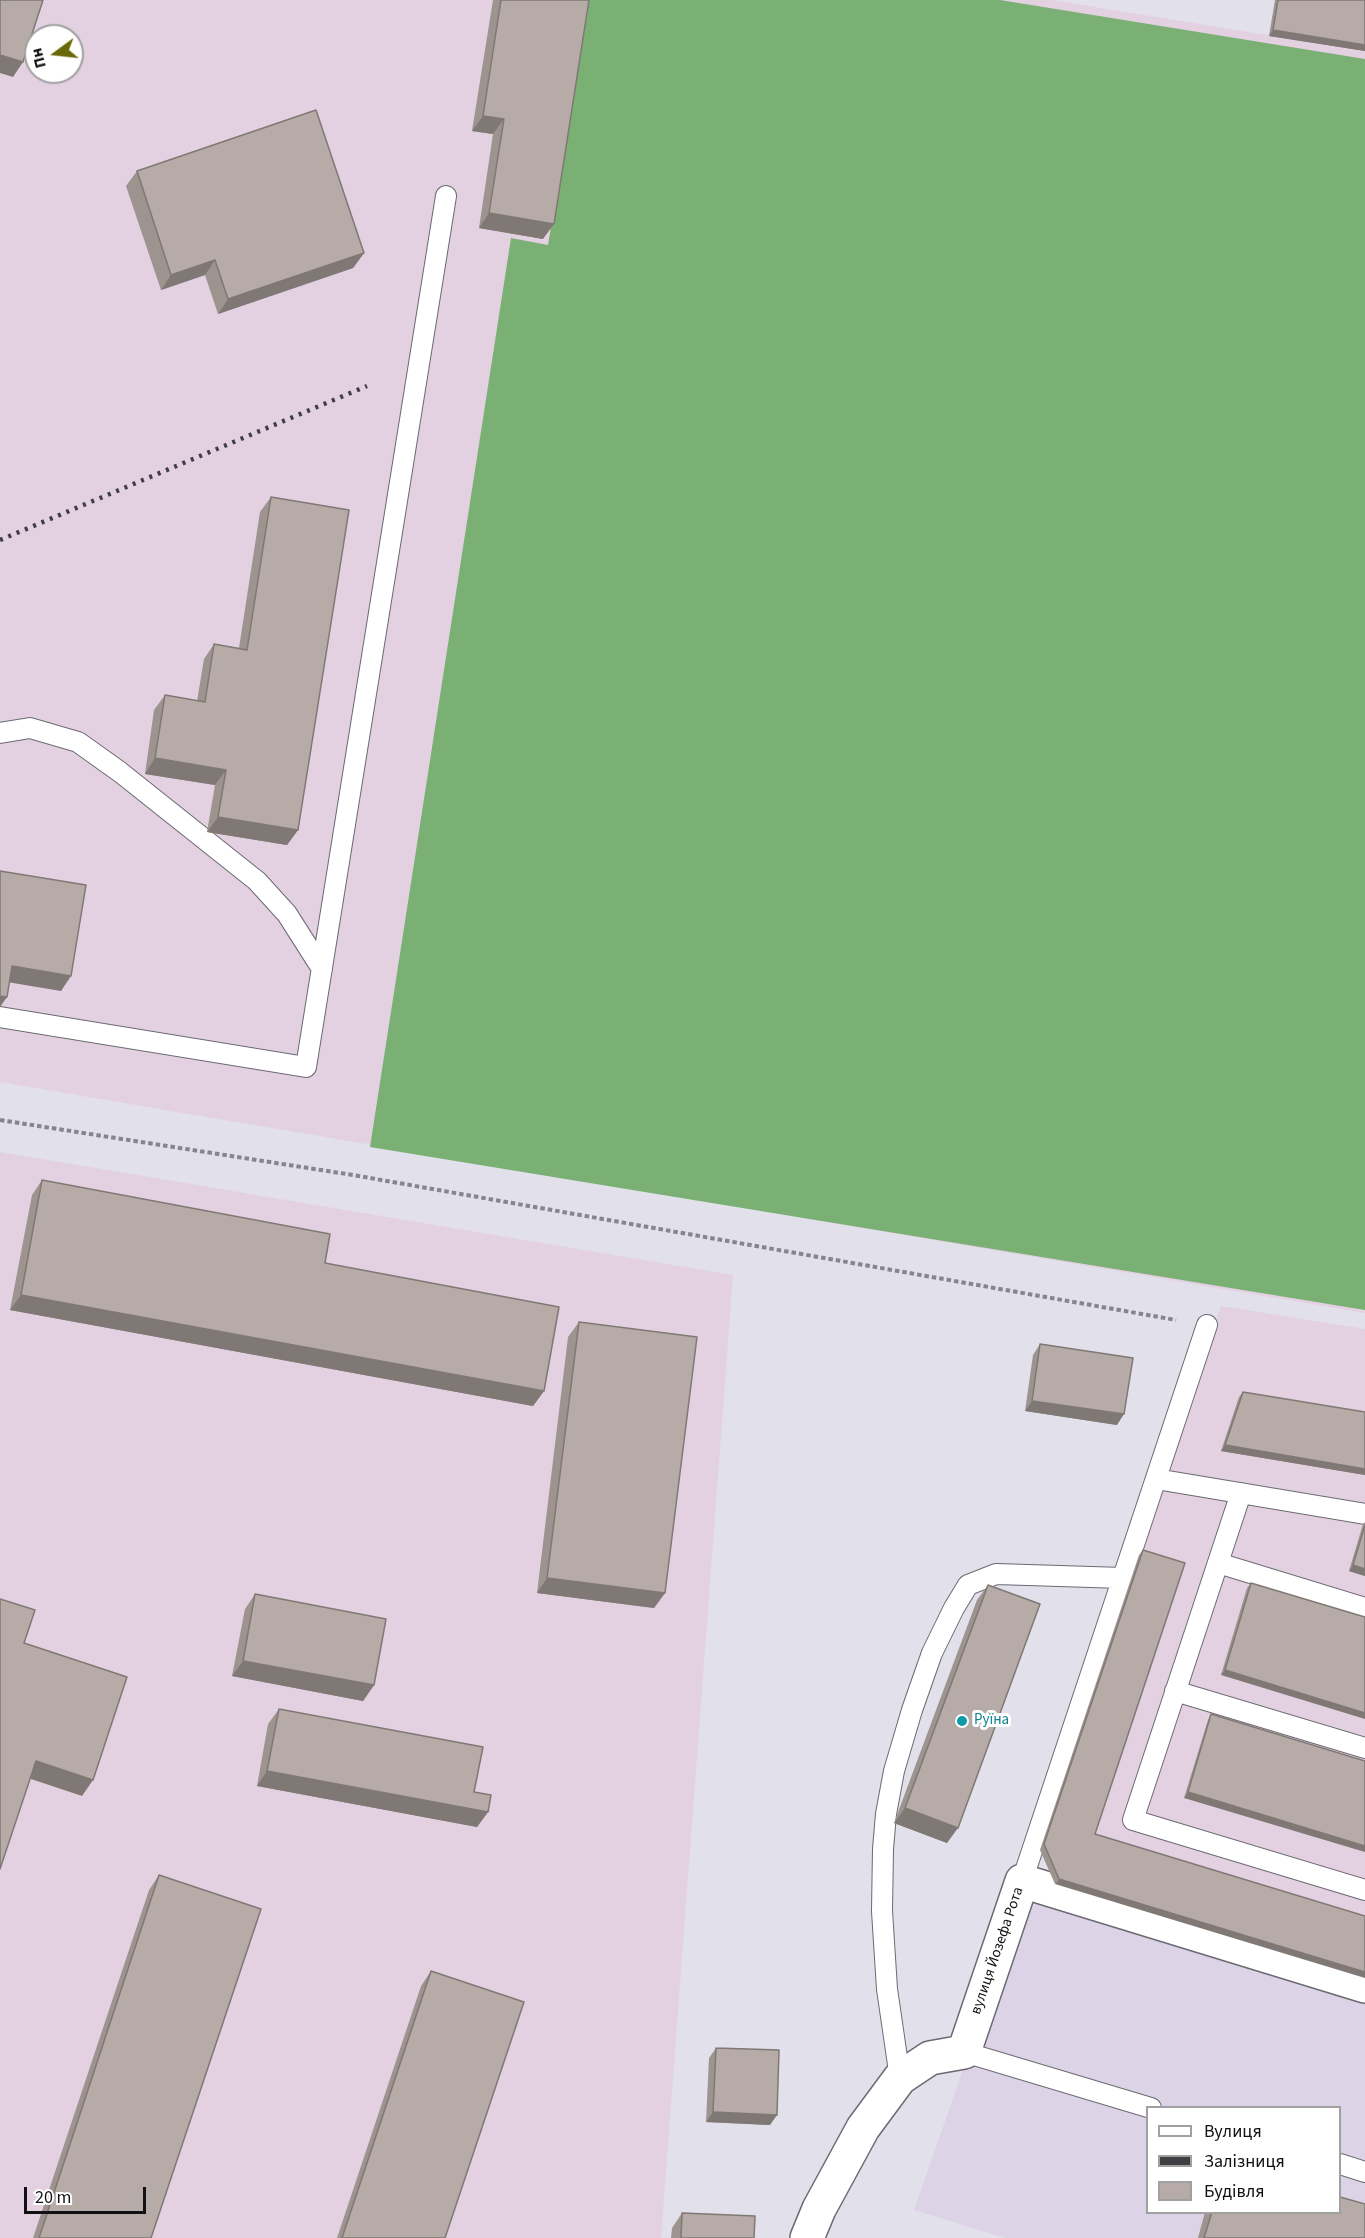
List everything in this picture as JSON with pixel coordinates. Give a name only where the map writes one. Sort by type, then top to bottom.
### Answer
[{"type":"street","name":"вулиця Йозефа Рота","points":[[964,2052],[1022,1881],[1365,1986]]},
{"type":"street","points":[[807,2238],[819,2209],[863,2128],[900,2078],[930,2058],[964,2052]]},
{"type":"lane","points":[[0,1017],[306,1067],[446,196]]},
{"type":"lane","points":[[0,734],[30,728],[78,742],[120,772],[257,881],[288,914],[322,969]]},
{"type":"lane","points":[[1022,1881],[1207,1325]]},
{"type":"lane","points":[[1156,1479],[1365,1514]]},
{"type":"lane","points":[[1242,1493],[1133,1820],[1365,1890]]},
{"type":"lane","points":[[1218,1563],[1365,1608]]},
{"type":"lane","points":[[900,2078],[887,1989],[882,1911],[883,1849],[886,1814],[894,1771],[932,1653],[968,1585],[996,1574],[1123,1578]]},
{"type":"lane","points":[[1175,1691],[1365,1748]]},
{"type":"lane","points":[[964,2052],[1146,2107]]},
{"type":"lane","points":[[1341,2164],[1365,2172]]},
{"type":"path","points":[[0,1120],[362,1176],[1207,1325]]},
{"type":"shaded area","points":[[0,0],[1052,0],[1365,51],[1365,1313],[0,1082]]},
{"type":"shaded area","points":[[0,1152],[733,1275],[661,2238],[0,2238]]},
{"type":"shaded area","points":[[1221,1306],[1365,1329],[1365,1978],[1055,1884],[1139,1555]]},
{"type":"shaded area","points":[[1023,1898],[1365,2004],[1365,2238],[1005,2238],[914,2210]]},
{"type":"green space","points":[[588,0],[1000,0],[1365,59],[1365,1310],[370,1147],[511,238],[548,245]]},
{"type":"building","points":[[0,0],[43,0],[35,24],[24,24],[23,62],[0,55]]},
{"type":"building","points":[[501,0],[589,0],[554,224],[489,213],[504,119],[483,116]]},
{"type":"building","points":[[1278,0],[1365,0],[1365,45],[1273,30]]},
{"type":"building","points":[[316,110],[364,253],[228,299],[215,260],[171,275],[137,171]]},
{"type":"building","points":[[271,497],[349,510],[298,830],[218,817],[226,770],[155,758],[165,695],[205,702],[214,644],[247,650]]},
{"type":"building","points":[[0,871],[86,885],[71,976],[12,966],[7,997],[0,996]]},
{"type":"building","points":[[42,1180],[330,1234],[325,1263],[559,1307],[544,1391],[21,1295]]},
{"type":"building","points":[[579,1322],[697,1337],[665,1593],[547,1578]]},
{"type":"building","points":[[1040,1344],[1133,1358],[1124,1414],[1032,1401]]},
{"type":"building","points":[[1243,1392],[1365,1412],[1365,1469],[1225,1445]]},
{"type":"building","points":[[1365,1525],[1365,1569],[1353,1565]]},
{"type":"building","points":[[1143,1550],[1185,1563],[1095,1834],[1365,1916],[1365,1972],[1059,1879],[1044,1844]]},
{"type":"building","points":[[1251,1583],[1365,1617],[1365,1713],[1225,1670]]},
{"type":"building","name":"Руїна","points":[[988,1585],[1040,1604],[958,1828],[905,1808]]},
{"type":"building","points":[[255,1594],[386,1619],[374,1685],[243,1661]]},
{"type":"building","points":[[0,1599],[35,1610],[24,1643],[127,1677],[93,1780],[36,1761],[0,1869]]},
{"type":"building","points":[[279,1709],[483,1747],[474,1792],[491,1795],[488,1812],[267,1771]]},
{"type":"building","points":[[1211,1714],[1365,1761],[1365,1846],[1188,1792]]},
{"type":"building","points":[[159,1875],[261,1909],[151,2238],[39,2238]]},
{"type":"building","points":[[431,1971],[524,2002],[445,2238],[342,2238]]},
{"type":"building","points":[[716,2048],[779,2050],[777,2115],[713,2112]]},
{"type":"building","points":[[1341,2197],[1365,2204],[1365,2238],[1204,2238],[1211,2214],[1341,2214]]},
{"type":"building","points":[[682,2213],[755,2216],[754,2238],[681,2238]]},
{"type":"railway","points":[[0,540],[367,386]]},
{"type":"place","name":"Руїна","points":[[962,1721]]}]
